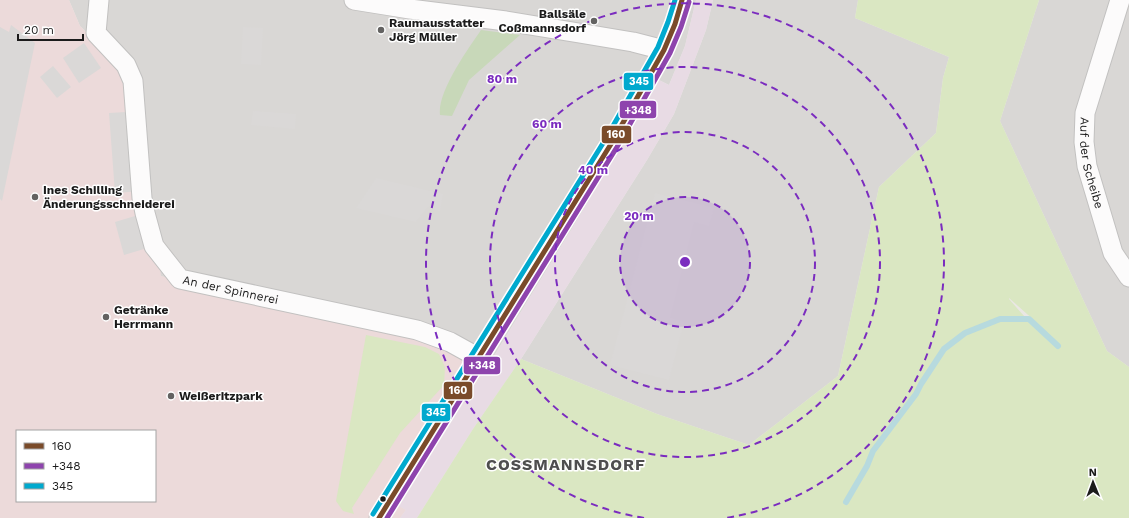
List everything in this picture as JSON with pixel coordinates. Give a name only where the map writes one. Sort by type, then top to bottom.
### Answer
[{"type":"street","name":"An der Spinnerei","points":[[100,0],[96,33],[126,65],[133,81],[145,214],[154,246],[180,278],[417,330],[450,342],[479,358]]},
{"type":"street","points":[[354,0],[410,9],[506,21],[633,42],[664,50]]},
{"type":"street","points":[[379,518],[611,144],[664,50],[675,24],[682,0]]},
{"type":"street","name":"Auf der Scheibe","points":[[1120,0],[1085,113],[1084,142],[1087,166],[1114,253],[1129,277]]},
{"type":"shaded area","points":[[0,0],[69,0],[80,26],[138,83],[161,276],[494,356],[398,505],[406,510],[400,518],[0,518]]},
{"type":"shaded area","points":[[69,0],[696,0],[685,46],[669,85],[659,80],[579,217],[494,356],[160,276],[138,83],[80,26]]},
{"type":"shaded area","points":[[696,0],[713,0],[706,30],[674,114],[647,160],[521,359],[473,429],[417,518],[400,518],[406,510],[397,505],[494,356],[579,217],[659,80],[669,85],[685,46]]},
{"type":"shaded area","points":[[713,0],[858,0],[855,18],[949,57],[943,78],[936,133],[879,187],[838,376],[749,445],[657,414],[521,359],[647,160],[674,114],[706,30]]},
{"type":"shaded area","points":[[1039,0],[1129,0],[1129,367],[1107,351],[1000,121]]},
{"type":"shaded area","points":[[11,25],[35,43],[2,201],[0,199],[0,27],[9,32]]},
{"type":"shaded area","points":[[243,27],[263,28],[261,65],[241,64]]},
{"type":"shaded area","points":[[84,43],[101,68],[79,83],[63,58]]},
{"type":"shaded area","points":[[53,66],[71,87],[57,98],[40,77]]},
{"type":"shaded area","points":[[253,111],[296,114],[295,129],[251,125]]},
{"type":"shaded area","points":[[126,112],[142,191],[115,193],[109,113]]},
{"type":"shaded area","points":[[376,178],[443,194],[440,212],[429,206],[416,222],[356,208]]},
{"type":"shaded area","points":[[655,193],[714,208],[709,226],[694,222],[670,318],[684,322],[669,380],[610,365]]},
{"type":"shaded area","points":[[145,213],[154,246],[124,255],[115,222]]},
{"type":"green space","points":[[858,0],[1039,0],[1000,121],[1107,351],[1129,367],[1129,518],[417,518],[473,429],[521,359],[657,414],[749,445],[838,376],[879,187],[936,133],[943,78],[949,57],[855,18]],"holes":[[[1009,298],[1036,322],[1033,326]]]},
{"type":"green space","points":[[481,30],[520,35],[469,80],[452,116],[440,115],[440,106],[448,83],[454,71]]},
{"type":"green space","points":[[366,335],[425,347],[439,354],[445,367],[444,385],[400,433],[352,508],[354,514],[343,511],[336,501]]},
{"type":"waterway","points":[[846,502],[867,466],[873,451],[916,394],[944,349],[965,333],[1000,319],[1029,319],[1058,346]]},
{"type":"transit line","name":"345","points":[[373,514],[605,140],[658,47],[675,0]]},
{"type":"transit line","name":"160","points":[[379,518],[611,144],[664,50],[675,24],[682,0]]},
{"type":"transit line","name":"+348","points":[[387,518],[617,147],[670,53],[681,27],[689,2]]},
{"type":"place","name":"Ballsäle Coßmannsdorf","points":[[594,21]]},
{"type":"place","name":"Raumausstatter Jörg Müller","points":[[381,30]]},
{"type":"place","name":"Ines Schilling Änderungsschneiderei","points":[[35,197]]},
{"type":"place","name":"Getränke Herrmann","points":[[106,317]]},
{"type":"place","name":"Weißeritzpark","points":[[171,396]]},
{"type":"district","name":"COSSMANNSDORF","points":[[566,464]]}]
